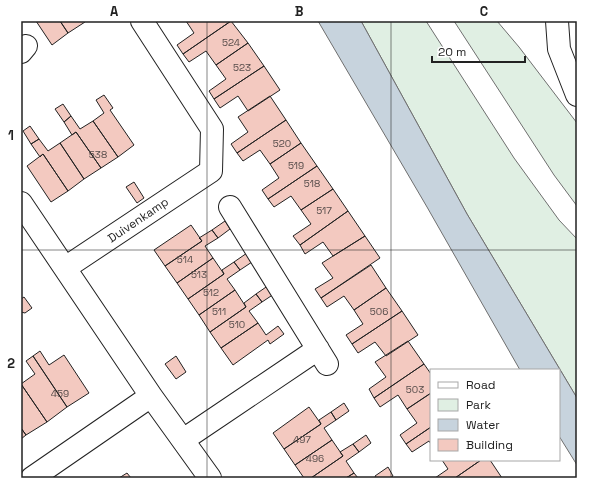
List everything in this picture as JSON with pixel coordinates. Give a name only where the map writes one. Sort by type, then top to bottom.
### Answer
[{"type":"street","name":"Duivenkamp","points":[[65,268],[211,171],[212,129],[142,21]]},
{"type":"street","points":[[557,21],[559,49],[577,95]]},
{"type":"street","points":[[21,203],[151,396],[210,478]]},
{"type":"street","points":[[183,440],[323,356],[230,207]]},
{"type":"street","points":[[32,478],[151,396]]},
{"type":"green space","points":[[361,21],[426,21],[514,158],[559,220],[577,239],[577,398],[467,214]]},
{"type":"green space","points":[[454,21],[497,21],[519,47],[577,123],[577,206],[554,175]]},
{"type":"water","points":[[318,21],[361,21],[467,214],[560,369],[519,369]]},
{"type":"water","points":[[560,370],[577,398],[577,465],[560,438]]},
{"type":"building","points":[[36,21],[60,21],[68,33],[52,45]]},
{"type":"building","points":[[60,21],[84,21],[85,22],[68,33]]},
{"type":"building","points":[[186,21],[231,21],[183,54],[177,45],[194,33]]},
{"type":"building","points":[[231,21],[248,43],[216,65],[206,51],[189,62],[183,54]]},
{"type":"building","points":[[248,43],[264,66],[214,99],[209,91],[226,79],[216,65]]},
{"type":"building","points":[[264,66],[280,90],[248,111],[238,96],[220,108],[214,99]]},
{"type":"building","points":[[104,95],[113,108],[110,110],[134,145],[118,157],[93,121],[104,113],[96,100]]},
{"type":"building","points":[[270,96],[286,120],[237,153],[231,144],[248,132],[238,117]]},
{"type":"building","points":[[63,104],[71,116],[64,122],[55,109]]},
{"type":"building","points":[[71,116],[80,129],[93,121],[118,157],[101,168],[76,132],[72,135],[64,122]]},
{"type":"building","points":[[286,120],[301,143],[270,164],[260,150],[243,161],[237,153]]},
{"type":"building","points":[[30,126],[39,139],[31,144],[23,131]]},
{"type":"building","points":[[76,132],[101,168],[84,179],[60,143]]},
{"type":"building","points":[[39,139],[48,151],[60,143],[84,179],[68,191],[43,154],[40,157],[31,144]]},
{"type":"building","points":[[301,143],[317,166],[268,199],[262,190],[279,178],[270,164]]},
{"type":"building","points":[[43,154],[68,191],[51,202],[27,166]]},
{"type":"building","points":[[317,166],[333,189],[301,210],[291,196],[274,207],[268,199]]},
{"type":"building","points":[[134,182],[144,198],[137,203],[126,187]]},
{"type":"building","points":[[333,189],[348,211],[300,245],[293,236],[311,224],[301,210]]},
{"type":"building","points":[[348,211],[365,236],[333,256],[323,242],[305,254],[300,245]]},
{"type":"building","points":[[225,221],[230,229],[218,238],[212,230]]},
{"type":"building","points":[[191,225],[202,241],[165,266],[154,250]]},
{"type":"building","points":[[212,230],[218,238],[205,246],[213,258],[177,283],[165,266],[202,241],[199,238]]},
{"type":"building","points":[[365,236],[380,258],[321,298],[315,289],[333,278],[322,263]]},
{"type":"building","points":[[247,253],[252,262],[240,270],[234,262]]},
{"type":"building","points":[[213,258],[224,274],[188,299],[177,283]]},
{"type":"building","points":[[234,262],[240,270],[227,279],[235,290],[199,315],[188,299],[224,274],[222,270]]},
{"type":"building","points":[[371,265],[386,288],[354,310],[344,296],[327,307],[321,298]]},
{"type":"building","points":[[269,285],[274,294],[262,302],[256,294]]},
{"type":"building","points":[[386,288],[402,311],[352,344],[346,335],[363,324],[354,310]]},
{"type":"building","points":[[235,290],[246,307],[210,332],[199,315]]},
{"type":"building","points":[[256,294],[262,302],[249,311],[258,323],[221,348],[210,332],[246,307],[244,303]]},
{"type":"building","points":[[24,297],[32,308],[25,313],[21,312],[21,299]]},
{"type":"building","points":[[402,311],[418,335],[386,356],[375,342],[358,353],[352,344]]},
{"type":"building","points":[[258,323],[266,335],[278,326],[284,334],[270,344],[268,340],[233,365],[221,348]]},
{"type":"building","points":[[408,341],[424,364],[374,398],[369,389],[386,377],[375,362]]},
{"type":"building","points":[[40,351],[49,365],[64,355],[89,393],[67,407],[33,356]]},
{"type":"building","points":[[33,356],[67,407],[47,422],[21,384],[35,374],[26,361]]},
{"type":"building","points":[[176,356],[186,372],[176,379],[165,364]]},
{"type":"building","points":[[424,364],[430,373],[430,394],[407,409],[398,395],[380,407],[374,398]]},
{"type":"building","points":[[21,384],[47,422],[26,435],[21,428]]},
{"type":"building","points":[[430,394],[430,428],[406,444],[400,435],[417,423],[407,409]]},
{"type":"building","points":[[344,403],[349,411],[336,420],[331,412]]},
{"type":"building","points":[[309,407],[321,424],[284,449],[273,433]]},
{"type":"building","points":[[331,412],[336,420],[324,428],[332,440],[295,465],[284,449],[321,424],[319,420]]},
{"type":"building","points":[[21,428],[26,435],[21,439]]},
{"type":"building","points":[[430,428],[430,442],[429,441],[412,452],[406,444]]},
{"type":"building","points":[[366,435],[371,443],[359,452],[353,444]]},
{"type":"building","points":[[332,440],[343,456],[311,478],[304,478],[295,465]]},
{"type":"building","points":[[353,444],[359,452],[346,461],[354,473],[346,478],[311,478],[343,456],[340,452]]},
{"type":"building","points":[[443,461],[480,461],[455,478],[435,478],[448,469]]},
{"type":"building","points":[[480,461],[491,461],[502,478],[455,478]]},
{"type":"building","points":[[388,467],[393,476],[390,478],[376,478],[375,476]]},
{"type":"building","points":[[127,473],[131,478],[119,478]]},
{"type":"building","points":[[354,473],[358,478],[346,478]]}]
